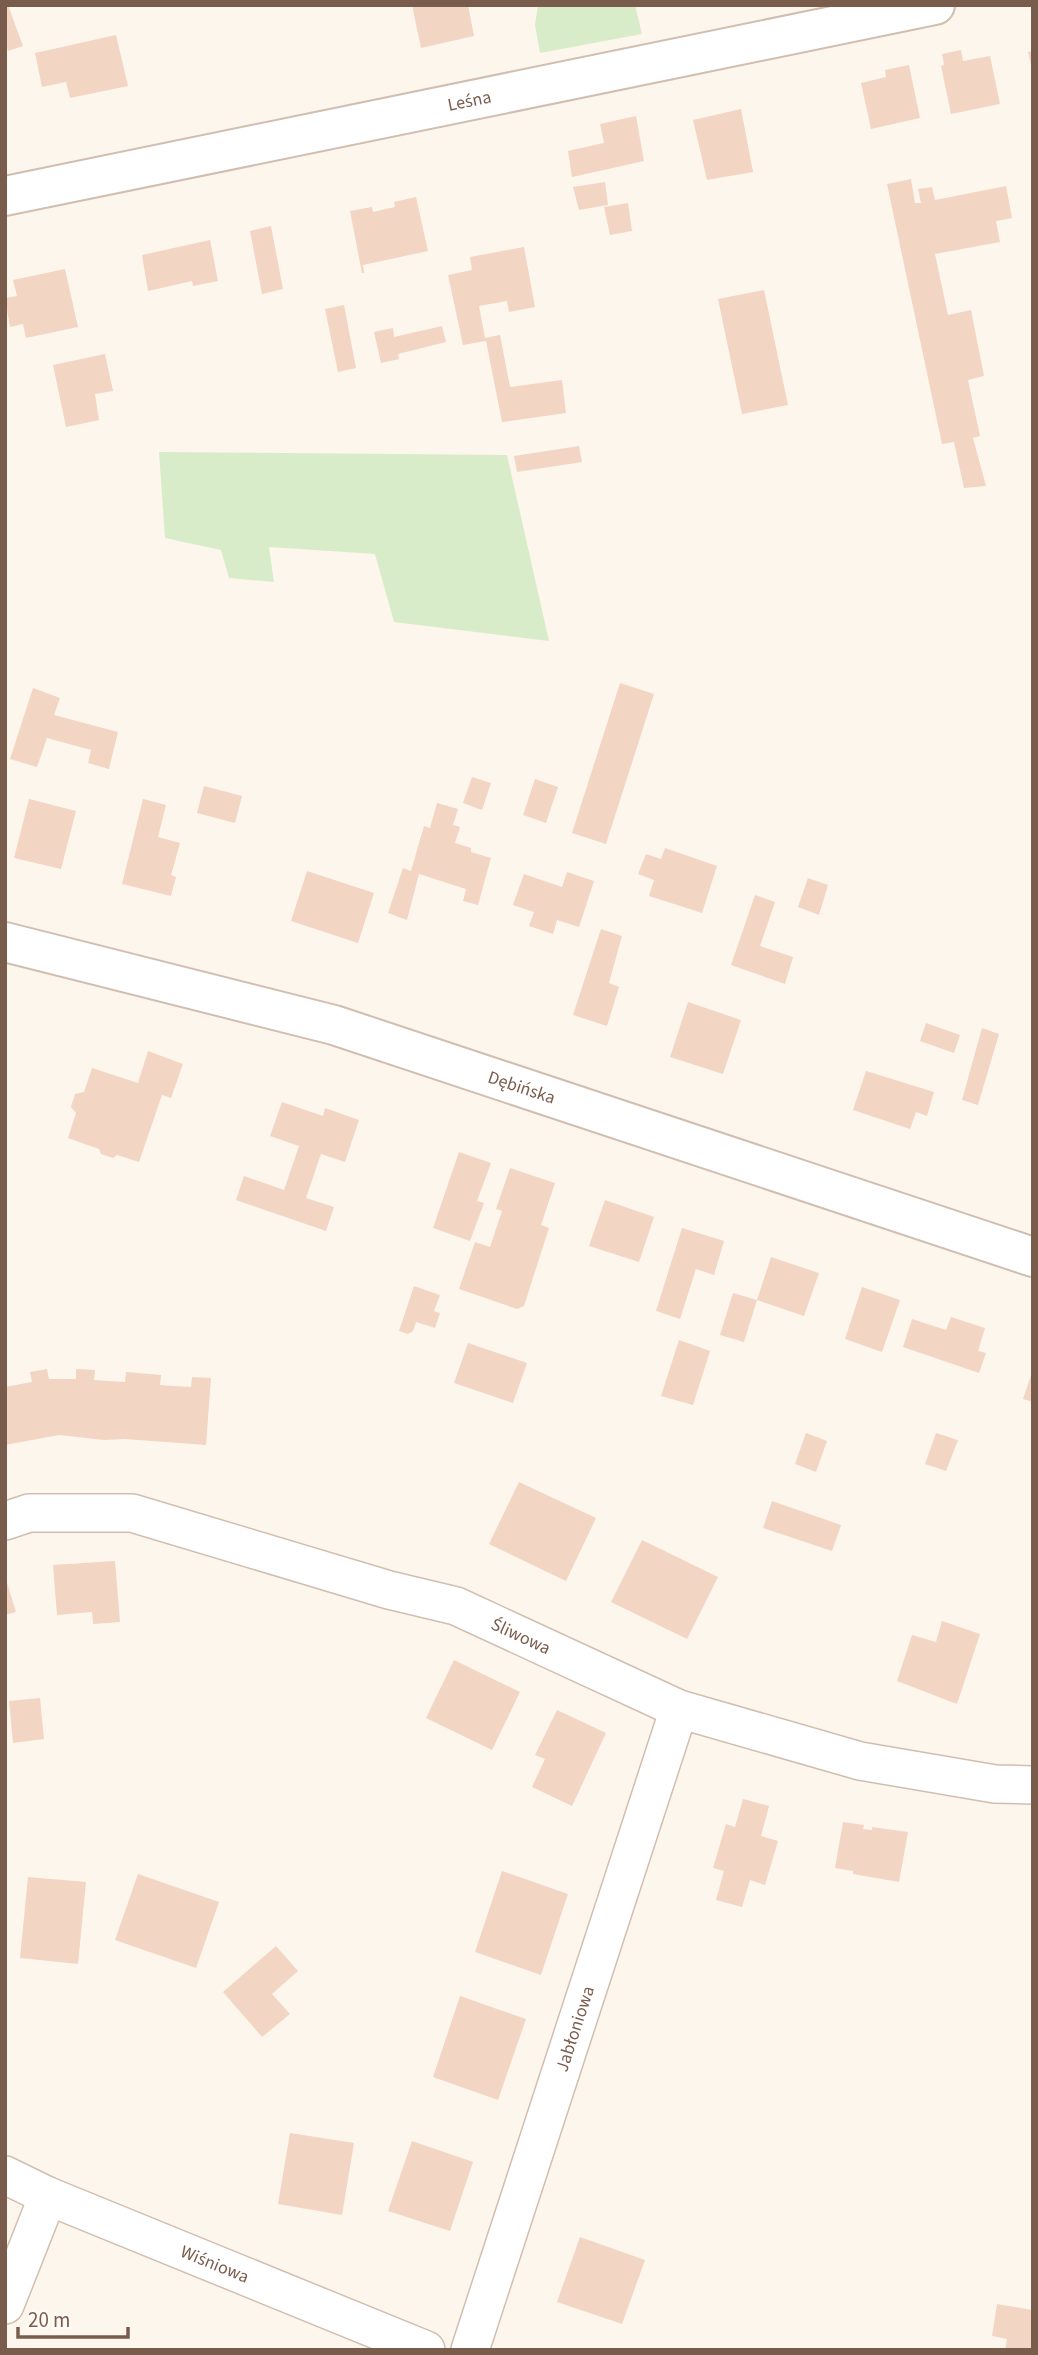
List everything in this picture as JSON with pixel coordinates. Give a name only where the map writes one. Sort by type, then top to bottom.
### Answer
[{"type":"street","name":"Leśna","points":[[5,196],[935,5]]},
{"type":"street","name":"Dębińska","points":[[5,942],[334,1024],[1033,1257]]},
{"type":"street","name":"Śliwowa","points":[[5,1521],[29,1513],[132,1513],[388,1590],[456,1606],[680,1709],[860,1761],[995,1784],[1033,1785]]},
{"type":"street","name":"Jabłoniowa","points":[[470,2350],[680,1709]]},
{"type":"street","name":"Wiśniowa","points":[[5,2175],[48,2196],[426,2350]]},
{"type":"street","points":[[5,2305],[48,2196]]},
{"type":"green space","points":[[538,5],[635,5],[642,34],[540,53],[535,25]]},
{"type":"green space","points":[[159,452],[507,455],[549,641],[394,622],[375,554],[269,547],[274,582],[229,578],[221,550],[165,538]]},
{"type":"building","points":[[5,5],[8,5],[23,46],[8,51],[5,40]]},
{"type":"building","points":[[412,5],[468,5],[474,36],[421,48]]},
{"type":"building","points":[[116,35],[128,86],[70,98],[66,82],[42,87],[35,53]]},
{"type":"building","points":[[961,50],[963,61],[990,56],[1000,104],[951,114],[941,66],[944,65],[942,54]]},
{"type":"building","points":[[1033,51],[1033,69],[1032,69],[1028,52]]},
{"type":"building","points":[[909,65],[920,118],[871,129],[861,83],[886,77],[885,70]]},
{"type":"building","points":[[741,109],[753,172],[707,180],[693,120]]},
{"type":"building","points":[[636,116],[644,161],[572,177],[568,151],[604,143],[600,124]]},
{"type":"building","points":[[911,179],[915,203],[921,203],[918,189],[932,187],[935,200],[1006,186],[1012,218],[996,221],[1000,242],[935,254],[948,315],[971,310],[984,376],[968,380],[980,436],[973,438],[986,486],[964,488],[954,442],[942,444],[887,184]]},
{"type":"building","points":[[605,182],[608,205],[579,210],[573,187]]},
{"type":"building","points":[[416,197],[428,251],[363,265],[362,273],[350,211],[372,207],[373,212],[395,207],[394,202]]},
{"type":"building","points":[[628,203],[632,231],[610,235],[604,207]]},
{"type":"building","points":[[271,226],[283,289],[262,294],[250,231]]},
{"type":"building","points":[[210,240],[218,281],[193,286],[192,281],[148,291],[142,255]]},
{"type":"building","points":[[524,247],[535,307],[509,312],[507,301],[479,306],[485,338],[500,335],[510,387],[562,380],[566,413],[502,422],[486,341],[463,345],[448,275],[472,270],[470,257]]},
{"type":"building","points":[[65,269],[78,327],[26,338],[23,324],[10,327],[5,298],[17,296],[13,280]]},
{"type":"building","points":[[764,290],[788,405],[742,414],[718,299]]},
{"type":"building","points":[[344,305],[356,368],[338,372],[325,309]]},
{"type":"building","points":[[442,326],[446,342],[398,354],[399,359],[381,363],[374,332],[393,328],[394,337]]},
{"type":"building","points":[[105,354],[113,391],[95,394],[99,420],[66,427],[53,365]]},
{"type":"building","points":[[579,446],[582,462],[517,472],[514,456]]},
{"type":"building","points":[[620,683],[654,694],[606,844],[572,833]]},
{"type":"building","points":[[33,688],[60,698],[54,715],[118,732],[109,769],[88,763],[91,750],[47,738],[37,767],[10,759]]},
{"type":"building","points":[[472,777],[491,783],[482,810],[463,803]]},
{"type":"building","points":[[535,779],[558,787],[546,823],[523,815]]},
{"type":"building","points":[[204,786],[242,796],[235,823],[197,813]]},
{"type":"building","points":[[29,799],[76,811],[61,869],[14,858]]},
{"type":"building","points":[[143,799],[166,805],[158,837],[180,843],[171,875],[176,877],[171,896],[122,884]]},
{"type":"building","points":[[437,803],[458,809],[453,825],[460,827],[455,843],[471,848],[471,852],[491,858],[478,905],[463,901],[466,889],[419,874],[407,920],[388,913],[403,868],[411,871],[424,826],[430,828]]},
{"type":"building","points":[[665,848],[717,866],[702,913],[649,896],[654,880],[638,874],[646,854],[661,859]]},
{"type":"building","points":[[307,871],[374,893],[358,943],[291,921]]},
{"type":"building","points":[[567,872],[594,881],[579,927],[557,920],[553,934],[529,926],[534,912],[513,905],[524,874],[562,887]]},
{"type":"building","points":[[808,878],[828,885],[819,915],[798,907]]},
{"type":"building","points":[[755,895],[775,902],[760,946],[793,957],[785,984],[731,965]]},
{"type":"building","points":[[601,929],[622,936],[609,983],[619,987],[607,1026],[573,1015]]},
{"type":"building","points":[[688,1002],[741,1020],[723,1074],[670,1057]]},
{"type":"building","points":[[926,1023],[960,1035],[954,1053],[920,1041]]},
{"type":"building","points":[[982,1028],[999,1034],[978,1105],[962,1100]]},
{"type":"building","points":[[148,1051],[183,1064],[171,1098],[162,1095],[139,1162],[117,1155],[113,1158],[101,1154],[99,1149],[68,1138],[76,1113],[71,1107],[75,1094],[84,1092],[92,1068],[138,1083]]},
{"type":"building","points":[[866,1071],[934,1092],[927,1116],[916,1112],[910,1129],[853,1110]]},
{"type":"building","points":[[282,1102],[323,1116],[325,1108],[359,1120],[345,1162],[321,1154],[306,1198],[334,1207],[326,1231],[236,1200],[244,1176],[284,1190],[299,1146],[270,1136]]},
{"type":"building","points":[[459,1152],[491,1163],[477,1201],[484,1203],[470,1241],[433,1228]]},
{"type":"building","points":[[510,1168],[555,1183],[541,1225],[549,1228],[524,1306],[517,1309],[459,1289],[475,1242],[490,1247],[502,1211],[496,1209]]},
{"type":"building","points":[[605,1200],[654,1217],[639,1262],[589,1246]]},
{"type":"building","points":[[682,1228],[724,1241],[714,1275],[696,1269],[680,1319],[656,1311]]},
{"type":"building","points":[[771,1257],[819,1273],[804,1316],[757,1300]]},
{"type":"building","points":[[414,1286],[440,1295],[434,1311],[440,1313],[435,1328],[416,1322],[413,1331],[408,1334],[399,1331]]},
{"type":"building","points":[[862,1287],[900,1300],[882,1352],[845,1339]]},
{"type":"building","points":[[733,1293],[757,1300],[744,1342],[720,1335]]},
{"type":"building","points":[[951,1317],[985,1328],[978,1351],[986,1353],[979,1373],[903,1347],[912,1319],[946,1330]]},
{"type":"building","points":[[679,1340],[710,1351],[693,1405],[661,1396]]},
{"type":"building","points":[[468,1343],[527,1363],[513,1403],[454,1383]]},
{"type":"building","points":[[47,1369],[49,1379],[76,1379],[76,1369],[95,1370],[94,1380],[125,1382],[126,1372],[161,1375],[160,1385],[191,1387],[192,1377],[211,1378],[206,1445],[59,1435],[5,1445],[5,1387],[32,1382],[30,1372]]},
{"type":"building","points":[[1033,1373],[1033,1402],[1023,1399]]},
{"type":"building","points":[[806,1433],[827,1441],[816,1472],[795,1464]]},
{"type":"building","points":[[936,1433],[958,1440],[946,1471],[925,1464]]},
{"type":"building","points":[[519,1482],[596,1518],[566,1581],[489,1544]]},
{"type":"building","points":[[772,1501],[841,1525],[832,1551],[763,1528]]},
{"type":"building","points":[[642,1540],[718,1577],[687,1639],[611,1602]]},
{"type":"building","points":[[115,1561],[120,1622],[93,1624],[92,1612],[57,1615],[53,1565]]},
{"type":"building","points":[[5,1576],[16,1612],[5,1615]]},
{"type":"building","points":[[942,1621],[980,1634],[957,1704],[897,1681],[912,1635],[936,1642]]},
{"type":"building","points":[[454,1660],[520,1692],[492,1750],[426,1718]]},
{"type":"building","points":[[40,1698],[44,1739],[13,1743],[9,1701]]},
{"type":"building","points":[[557,1710],[606,1733],[572,1806],[532,1787],[545,1759],[535,1755]]},
{"type":"building","points":[[743,1799],[769,1806],[761,1836],[778,1841],[765,1885],[750,1880],[742,1907],[716,1900],[724,1871],[713,1868],[726,1824],[735,1827]]},
{"type":"building","points":[[843,1822],[864,1825],[863,1829],[872,1830],[872,1827],[908,1832],[899,1882],[835,1868]]},
{"type":"building","points":[[502,1871],[568,1894],[541,1975],[475,1952]]},
{"type":"building","points":[[138,1874],[219,1902],[196,1968],[115,1940]]},
{"type":"building","points":[[28,1877],[86,1882],[78,1964],[20,1958]]},
{"type":"building","points":[[276,1946],[298,1971],[272,1994],[290,2014],[262,2037],[223,1992]]},
{"type":"building","points":[[460,1996],[526,2019],[498,2100],[433,2077]]},
{"type":"building","points":[[290,2133],[354,2143],[342,2215],[278,2204]]},
{"type":"building","points":[[412,2141],[473,2162],[450,2231],[388,2211]]},
{"type":"building","points":[[580,2237],[645,2260],[622,2324],[557,2302]]},
{"type":"building","points":[[997,2304],[1033,2310],[1033,2350],[1005,2350],[1007,2339],[992,2336]]}]
